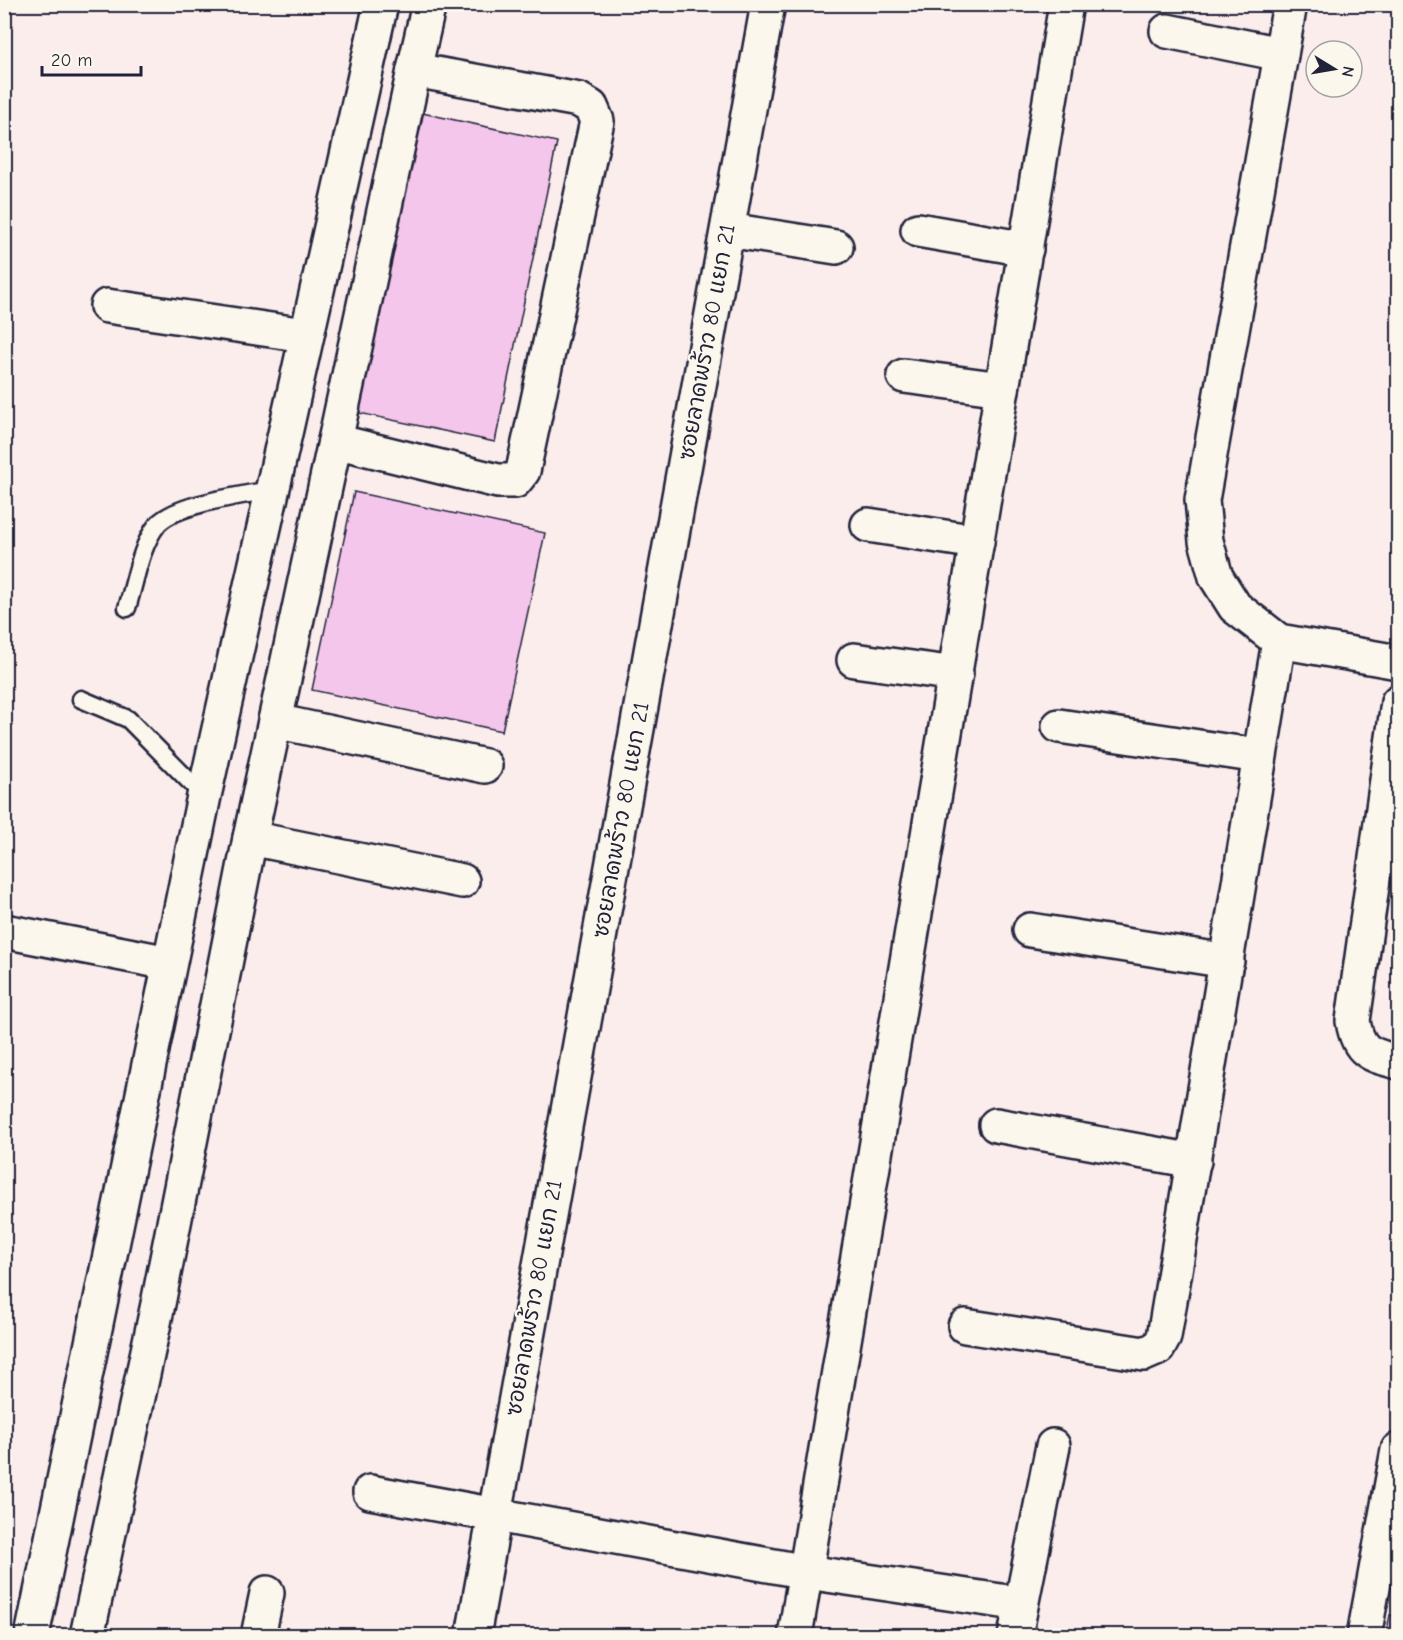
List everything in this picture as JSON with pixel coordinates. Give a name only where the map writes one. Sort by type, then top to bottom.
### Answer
[{"type":"street","points":[[32,1635],[204,796],[305,335],[381,4]]},
{"type":"street","points":[[87,1635],[158,1304],[250,838],[429,4]]},
{"type":"street","name":"ซอยลาดพร้าว 80 แยก 21","points":[[473,1635],[768,4]]},
{"type":"street","points":[[795,1635],[1066,4]]},
{"type":"street","points":[[1290,4],[1202,500],[1206,541],[1216,577],[1235,607],[1279,641],[1398,662]]},
{"type":"street","points":[[1167,31],[1281,54]]},
{"type":"street","points":[[335,441],[498,481],[515,481],[523,471],[526,459],[597,121],[591,107],[579,100],[414,70]]},
{"type":"street","points":[[728,230],[836,247]]},
{"type":"street","points":[[918,230],[1026,249]]},
{"type":"street","points":[[107,306],[305,335]]},
{"type":"street","points":[[904,376],[1002,389]]},
{"type":"street","points":[[868,525],[977,542]]},
{"type":"street","points":[[965,1326],[1144,1354],[1158,1348],[1164,1337],[1279,641]]},
{"type":"street","points":[[855,660],[956,674]]},
{"type":"street","points":[[1398,702],[1353,1021],[1355,1038],[1364,1048],[1374,1056],[1398,1062]]},
{"type":"street","points":[[275,721],[485,766]]},
{"type":"street","points":[[1059,726],[1259,756]]},
{"type":"street","points":[[250,838],[462,881]]},
{"type":"street","points":[[4,930],[169,963]]},
{"type":"street","points":[[1030,930],[1227,961]]},
{"type":"street","points":[[996,1125],[1194,1161]]},
{"type":"street","points":[[370,1492],[807,1572],[1018,1620],[1053,1446]]},
{"type":"street","points":[[1364,1635],[1392,1524],[1398,1450]]},
{"type":"street","points":[[258,1635],[267,1593]]},
{"type":"lane","points":[[127,608],[148,541],[158,524],[183,510],[271,490]]},
{"type":"lane","points":[[81,699],[128,719],[204,796]]},
{"type":"building","points":[[413,111],[557,142],[495,442],[350,411]]},
{"type":"building","points":[[354,492],[545,533],[502,731],[312,690]]},
{"type":"building","points":[[1390,1615],[1398,1616],[1398,1636],[1386,1636]]}]
